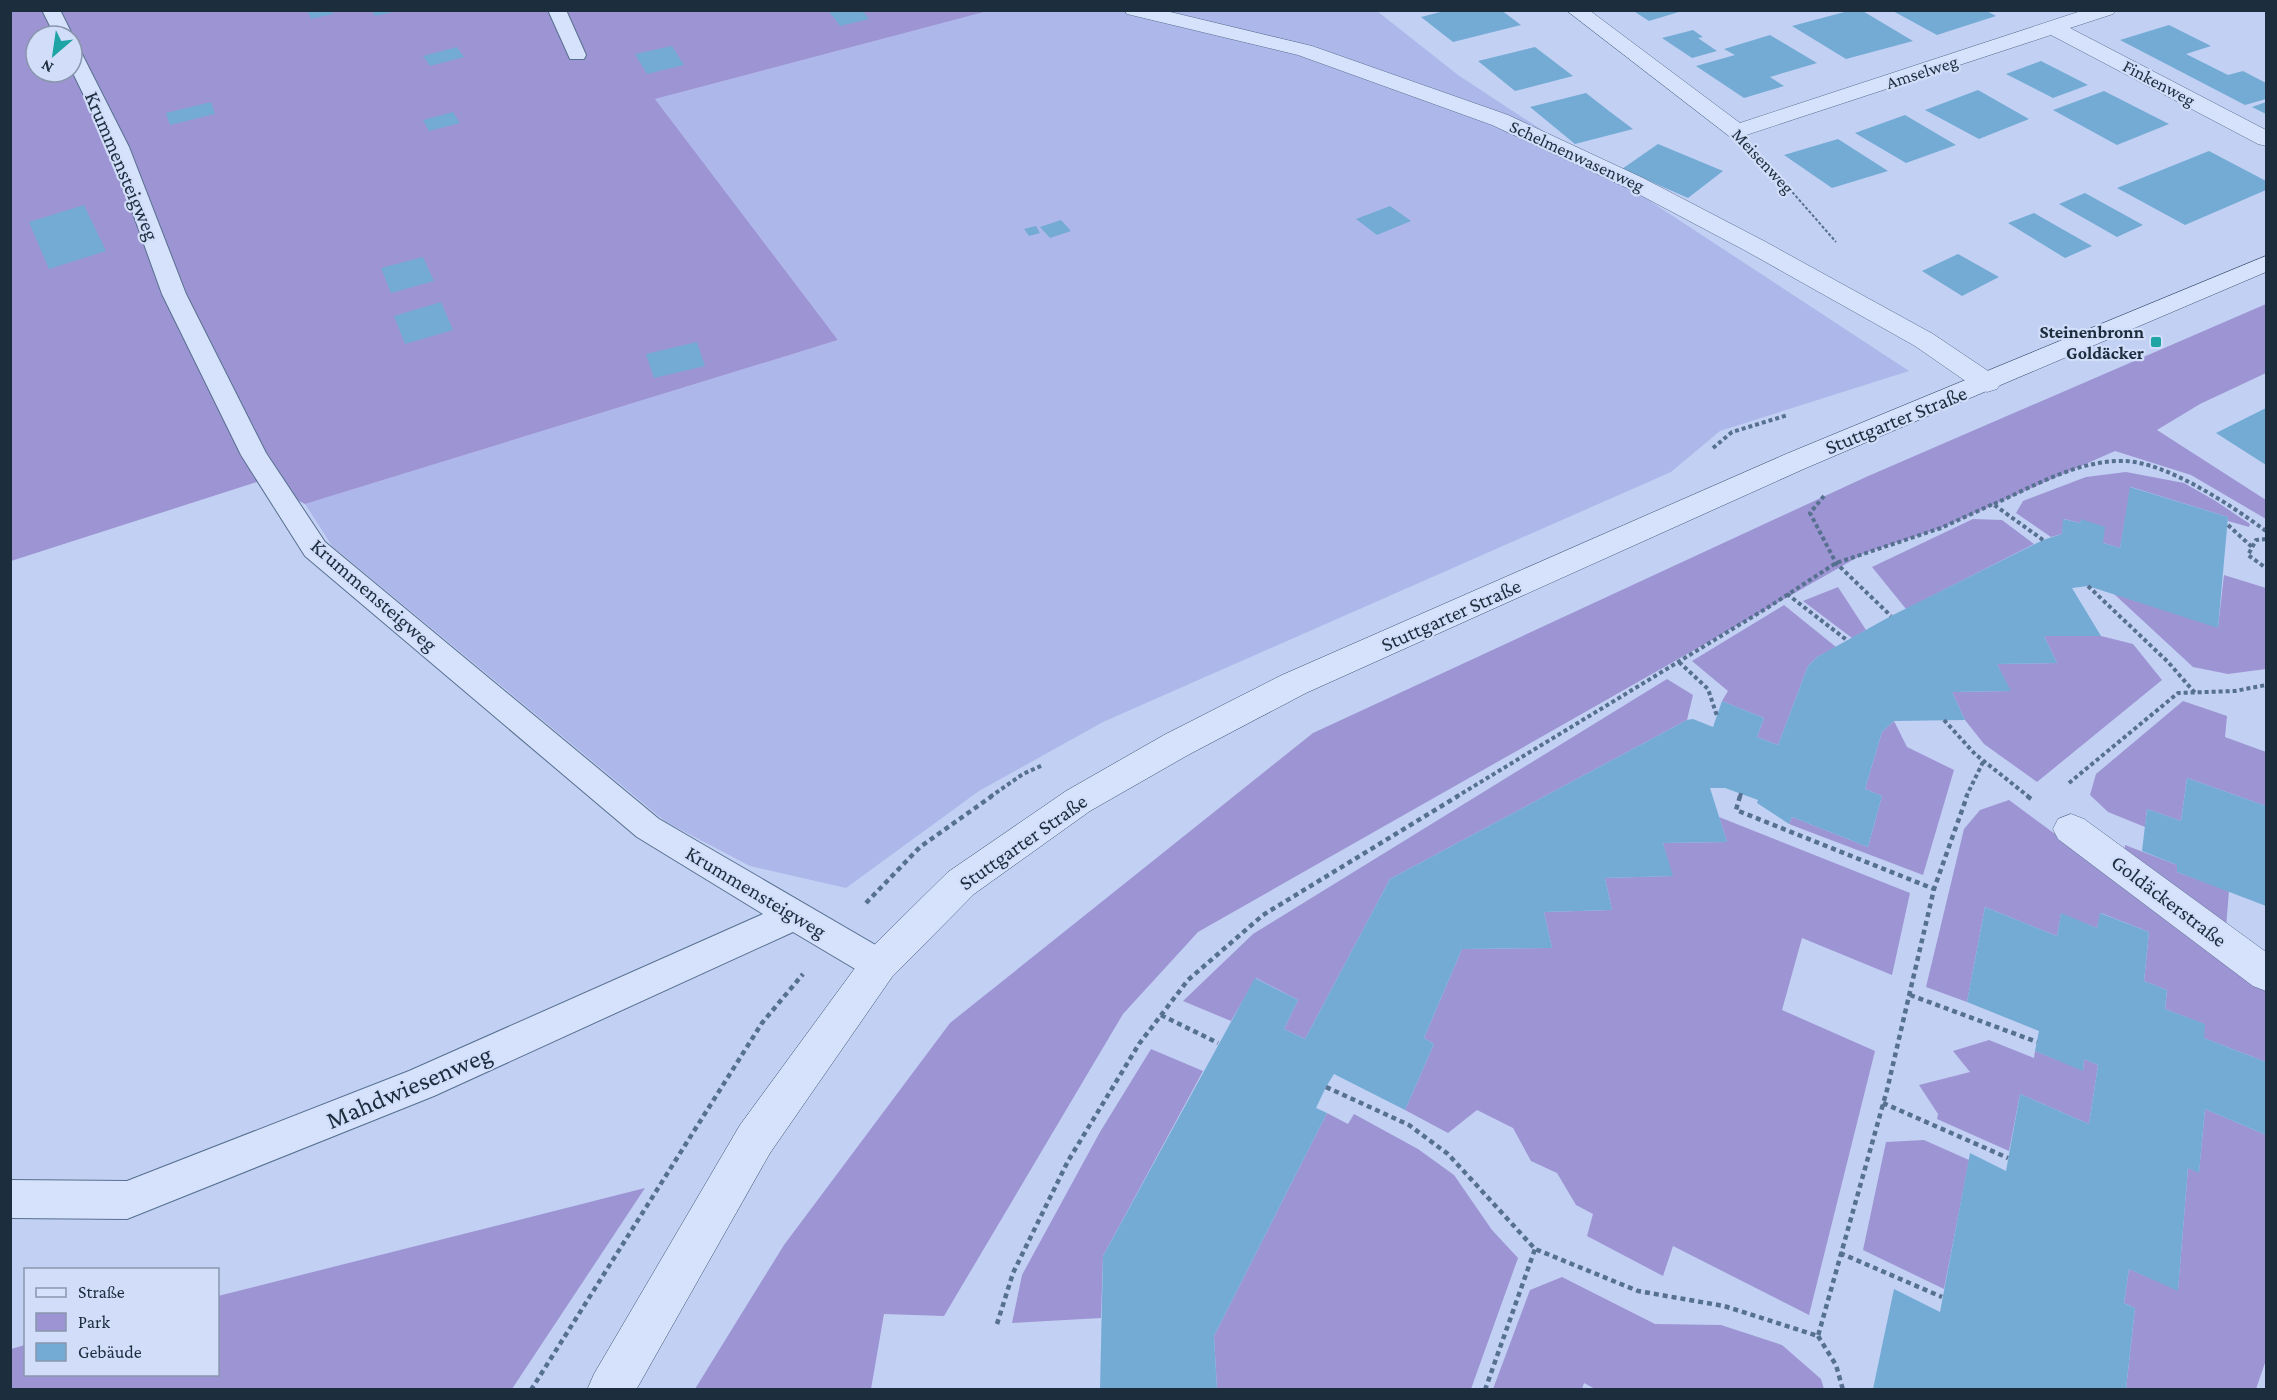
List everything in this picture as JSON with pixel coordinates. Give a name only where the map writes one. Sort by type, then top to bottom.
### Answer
[{"type":"street","name":"Schelmenwasenweg","points":[[1134,10],[1305,50],[1500,120],[1635,183],[1755,246],[1924,340],[1987,382]]},
{"type":"street","name":"Meisenweg","points":[[1576,10],[1737,131]]},
{"type":"street","name":"Amselweg","points":[[1737,131],[2106,10]]},
{"type":"street","name":"Finkenweg","points":[[2052,27],[2266,139]]},
{"type":"street","name":"Stuttgarter Straße","points":[[610,1389],[755,1139],[879,965],[961,884],[1078,801],[1176,745],[1294,684],[1796,461],[2266,263]]},
{"type":"street","name":"Goldäckerstraße","points":[[2071,829],[2266,974]]},
{"type":"lane","points":[[51,10],[58,24]]},
{"type":"lane","points":[[557,10],[577,55]]},
{"type":"lane","name":"Krummensteigweg","points":[[84,76],[119,147],[174,294],[254,455],[315,549],[648,828],[879,965]]},
{"type":"lane","name":"Mahdwiesenweg","points":[[10,1199],[127,1200],[421,1084],[793,916]]},
{"type":"path","name":"Meisenweg","points":[[1737,131],[1842,248]]},
{"type":"path","points":[[997,1324],[1013,1273],[1068,1161],[1139,1044],[1188,980],[1263,915],[1679,662],[1836,563],[1941,528],[2065,472],[2119,460],[2138,462],[2195,484],[2235,507],[2266,531]]},
{"type":"path","points":[[1830,490],[1810,513],[1836,563],[1891,616]]},
{"type":"path","points":[[1993,504],[2043,540]]},
{"type":"path","points":[[2228,525],[2252,548]]},
{"type":"path","points":[[2266,539],[2256,540],[2248,555],[2266,568]]},
{"type":"path","points":[[2088,586],[2168,662],[2195,693]]},
{"type":"path","points":[[1787,594],[1848,640]]},
{"type":"path","points":[[1679,662],[1708,689],[1717,716]]},
{"type":"path","points":[[2041,806],[2178,693],[2235,691],[2266,685]]},
{"type":"path","points":[[1944,720],[1956,736],[1983,762],[2071,829]]},
{"type":"path","points":[[1818,1336],[1883,1103],[1934,889],[1963,804],[1983,762]]},
{"type":"path","points":[[1741,793],[1736,810],[1934,889]]},
{"type":"path","points":[[531,1389],[762,1023],[833,938]]},
{"type":"path","points":[[1910,994],[2037,1042]]},
{"type":"path","points":[[1161,1015],[1218,1043]]},
{"type":"path","points":[[1326,1087],[1409,1125],[1448,1154],[1535,1249],[1638,1291],[1724,1306],[1818,1336],[1836,1365],[1843,1389]]},
{"type":"path","points":[[1883,1103],[2008,1158]]},
{"type":"path","points":[[1485,1389],[1535,1249]]},
{"type":"path","points":[[1840,1253],[1942,1297]]},
{"type":"shaded area","points":[[988,11],[1377,11],[1458,75],[1909,371],[1720,431],[1671,472],[1103,722],[979,791],[846,888],[750,866],[666,822],[332,546],[305,504],[838,340],[655,99]]},
{"type":"green space","points":[[10,11],[988,11],[655,99],[838,340],[305,504],[260,481],[11,561]]},
{"type":"green space","points":[[2266,304],[2266,373],[2200,404],[2157,430],[2266,500],[2266,519],[2191,475],[2115,451],[1941,528],[1865,553],[1198,932],[1123,1014],[944,1316],[884,1314],[871,1389],[695,1389],[784,1245],[950,1023],[1313,733],[1866,477]]},
{"type":"green space","points":[[2126,472],[2184,483],[2250,524],[2249,527],[2228,521],[2228,517],[2131,487],[2120,548],[2103,543],[2081,520],[2080,523],[2064,519],[2062,534],[2051,537],[2016,513],[2023,501],[2086,477]]},
{"type":"green space","points":[[1973,519],[2002,520],[2034,544],[1906,609],[1872,567]]},
{"type":"green space","points":[[2224,575],[2266,588],[2266,669],[2228,674],[2193,667],[2113,593],[2218,627]]},
{"type":"green space","points":[[1838,587],[1866,630],[1852,638],[1803,601]]},
{"type":"green space","points":[[1784,605],[1836,647],[1817,657],[1808,666],[1778,745],[1757,737],[1764,718],[1722,701],[1728,691],[1692,661]]},
{"type":"green space","points":[[2044,636],[2101,636],[2133,644],[2162,680],[2037,782],[1984,744],[1965,720],[1952,692],[2010,691],[1997,664],[2057,663]]},
{"type":"green space","points":[[1667,679],[1693,695],[1687,720],[1390,879],[1305,1039],[1284,1029],[1298,1000],[1256,978],[1231,1021],[1183,1001],[1253,934]]},
{"type":"green space","points":[[2183,701],[2227,716],[2225,737],[2266,752],[2266,806],[2187,778],[2181,821],[2147,809],[2145,827],[2108,812],[2090,795],[2096,774]]},
{"type":"green space","points":[[1894,721],[1907,747],[1954,770],[1923,875],[1789,824],[1792,817],[1868,847],[1882,796],[1865,789],[1882,732]]},
{"type":"green space","points":[[2009,800],[2266,990],[2266,1062],[2204,1038],[2204,1024],[2165,1009],[2167,990],[2144,981],[2149,932],[2101,913],[2097,928],[2061,914],[2057,936],[1985,907],[1967,1002],[1926,987],[1964,829],[1980,810]]},
{"type":"green space","points":[[1719,817],[1910,893],[1892,975],[1802,938],[1782,1010],[1875,1051],[1809,1315],[1673,1246],[1663,1276],[1587,1236],[1593,1214],[1576,1205],[1557,1173],[1531,1161],[1513,1128],[1477,1110],[1448,1133],[1405,1110],[1434,1044],[1424,1038],[1462,949],[1552,948],[1544,912],[1612,910],[1605,878],[1672,876],[1663,843],[1727,842]]},
{"type":"green space","points":[[2125,845],[2177,865],[2177,872],[2229,891],[2226,928],[2123,860]]},
{"type":"green space","points":[[1989,1040],[2034,1058],[2035,1051],[2083,1070],[2084,1059],[2098,1065],[2089,1124],[2020,1094],[2009,1151],[1937,1119],[1938,1114],[1919,1085],[1970,1072],[1953,1051]]},
{"type":"green space","points":[[1151,1049],[1203,1071],[1103,1256],[1101,1318],[1012,1323],[1022,1275],[1100,1132]]},
{"type":"green space","points":[[2205,1109],[2266,1135],[2266,1360],[2256,1389],[2126,1389],[2135,1308],[2124,1303],[2129,1269],[2178,1290],[2188,1168],[2199,1172]]},
{"type":"green space","points":[[1327,1113],[1348,1124],[1354,1114],[1418,1149],[1454,1175],[1492,1230],[1518,1258],[1471,1389],[1217,1389],[1214,1336]]},
{"type":"green space","points":[[1924,1140],[1969,1160],[1944,1289],[1863,1250],[1886,1142]]},
{"type":"green space","points":[[645,1188],[512,1389],[11,1389],[11,1349],[24,1345],[24,1376],[219,1376],[219,1296]]},
{"type":"green space","points":[[1562,1277],[1655,1324],[1721,1325],[1782,1345],[1821,1379],[1824,1389],[1597,1390],[1584,1383],[1582,1389],[1493,1389],[1530,1290]]},
{"type":"building","points":[[307,10],[331,10],[333,14],[311,19]]},
{"type":"building","points":[[372,10],[398,10],[398,11],[375,16]]},
{"type":"building","points":[[828,10],[862,10],[869,19],[840,26]]},
{"type":"building","points":[[1448,10],[1501,10],[1521,25],[1453,42],[1421,17]]},
{"type":"building","points":[[1632,10],[1682,10],[1682,11],[1649,21]]},
{"type":"building","points":[[1852,10],[1861,10],[1913,41],[1846,59],[1792,26]]},
{"type":"building","points":[[1891,10],[1985,10],[1996,16],[1937,35]]},
{"type":"building","points":[[2169,25],[2211,46],[2186,54],[2228,75],[2243,71],[2266,83],[2266,99],[2245,105],[2120,40]]},
{"type":"building","points":[[1693,30],[1703,37],[1698,38],[1717,51],[1692,58],[1662,38]]},
{"type":"building","points":[[1770,35],[1817,63],[1770,77],[1784,86],[1744,98],[1696,66],[1735,55],[1724,49]]},
{"type":"building","points":[[672,46],[684,65],[647,74],[635,54]]},
{"type":"building","points":[[457,47],[464,57],[430,66],[423,56]]},
{"type":"building","points":[[1535,47],[1573,76],[1515,91],[1478,61]]},
{"type":"building","points":[[2041,61],[2088,85],[2053,98],[2006,74]]},
{"type":"building","points":[[1978,90],[2029,119],[1979,139],[1925,110]]},
{"type":"building","points":[[2104,91],[2169,124],[2117,145],[2053,110]]},
{"type":"building","points":[[1586,93],[1633,129],[1575,144],[1530,107]]},
{"type":"building","points":[[211,102],[215,114],[170,125],[166,113]]},
{"type":"building","points":[[2266,102],[2266,114],[2252,107]]},
{"type":"building","points":[[453,112],[460,123],[429,131],[423,120]]},
{"type":"building","points":[[1905,115],[1956,145],[1906,163],[1855,133]]},
{"type":"building","points":[[1838,139],[1888,171],[1832,188],[1784,155]]},
{"type":"building","points":[[1658,144],[1723,171],[1688,198],[1622,169]]},
{"type":"building","points":[[2209,151],[2266,181],[2266,190],[2185,225],[2117,188]]},
{"type":"building","points":[[2085,193],[2143,225],[2117,237],[2059,204]]},
{"type":"building","points":[[84,205],[106,251],[49,269],[29,222]]},
{"type":"building","points":[[1390,206],[1411,221],[1377,235],[1356,219]]},
{"type":"building","points":[[2034,213],[2092,246],[2065,258],[2008,223]]},
{"type":"building","points":[[1061,220],[1071,231],[1050,238],[1040,227]]},
{"type":"building","points":[[1036,226],[1040,233],[1029,236],[1024,229]]},
{"type":"building","points":[[1958,254],[1999,277],[1962,296],[1922,271]]},
{"type":"building","points":[[423,257],[434,281],[391,293],[381,268]]},
{"type":"building","points":[[441,302],[453,330],[405,344],[394,316]]},
{"type":"building","points":[[697,342],[705,366],[654,378],[646,354]]},
{"type":"building","points":[[2266,408],[2266,465],[2216,433]]},
{"type":"building","points":[[2130,487],[2228,517],[2218,628],[2088,586],[2072,588],[2101,636],[2044,636],[2057,663],[1997,664],[2011,691],[1952,692],[1965,720],[1894,721],[1882,732],[1865,789],[1882,796],[1868,847],[1792,817],[1789,824],[1757,803],[1758,800],[1725,788],[1710,788],[1727,842],[1663,843],[1673,876],[1605,878],[1612,910],[1544,912],[1552,948],[1462,949],[1424,1038],[1434,1044],[1405,1110],[1334,1074],[1326,1087],[1316,1108],[1327,1113],[1214,1336],[1217,1389],[1100,1389],[1103,1256],[1255,978],[1298,1000],[1284,1029],[1305,1039],[1390,879],[1687,720],[1693,719],[1713,727],[1722,701],[1764,718],[1757,737],[1778,745],[1808,666],[1817,657],[1891,616],[2043,540],[2062,534],[2063,519],[2080,523],[2081,519],[2105,527],[2103,543],[2120,548]]},
{"type":"building","points":[[2187,778],[2266,806],[2266,906],[2177,872],[2177,865],[2142,851],[2147,809],[2181,821]]},
{"type":"building","points":[[1985,907],[2057,936],[2061,913],[2097,928],[2100,913],[2149,932],[2144,981],[2167,990],[2165,1009],[2205,1024],[2204,1038],[2266,1062],[2266,1135],[2205,1109],[2199,1173],[2188,1168],[2178,1291],[2129,1269],[2124,1303],[2135,1308],[2126,1389],[1873,1389],[1894,1289],[1940,1312],[1970,1153],[2006,1171],[2020,1094],[2089,1124],[2098,1065],[2084,1059],[2083,1071],[2035,1051],[2039,1031],[1967,1002]]},
{"type":"place","name":"Steinenbronn Goldäcker","points":[[2156,342]]}]
